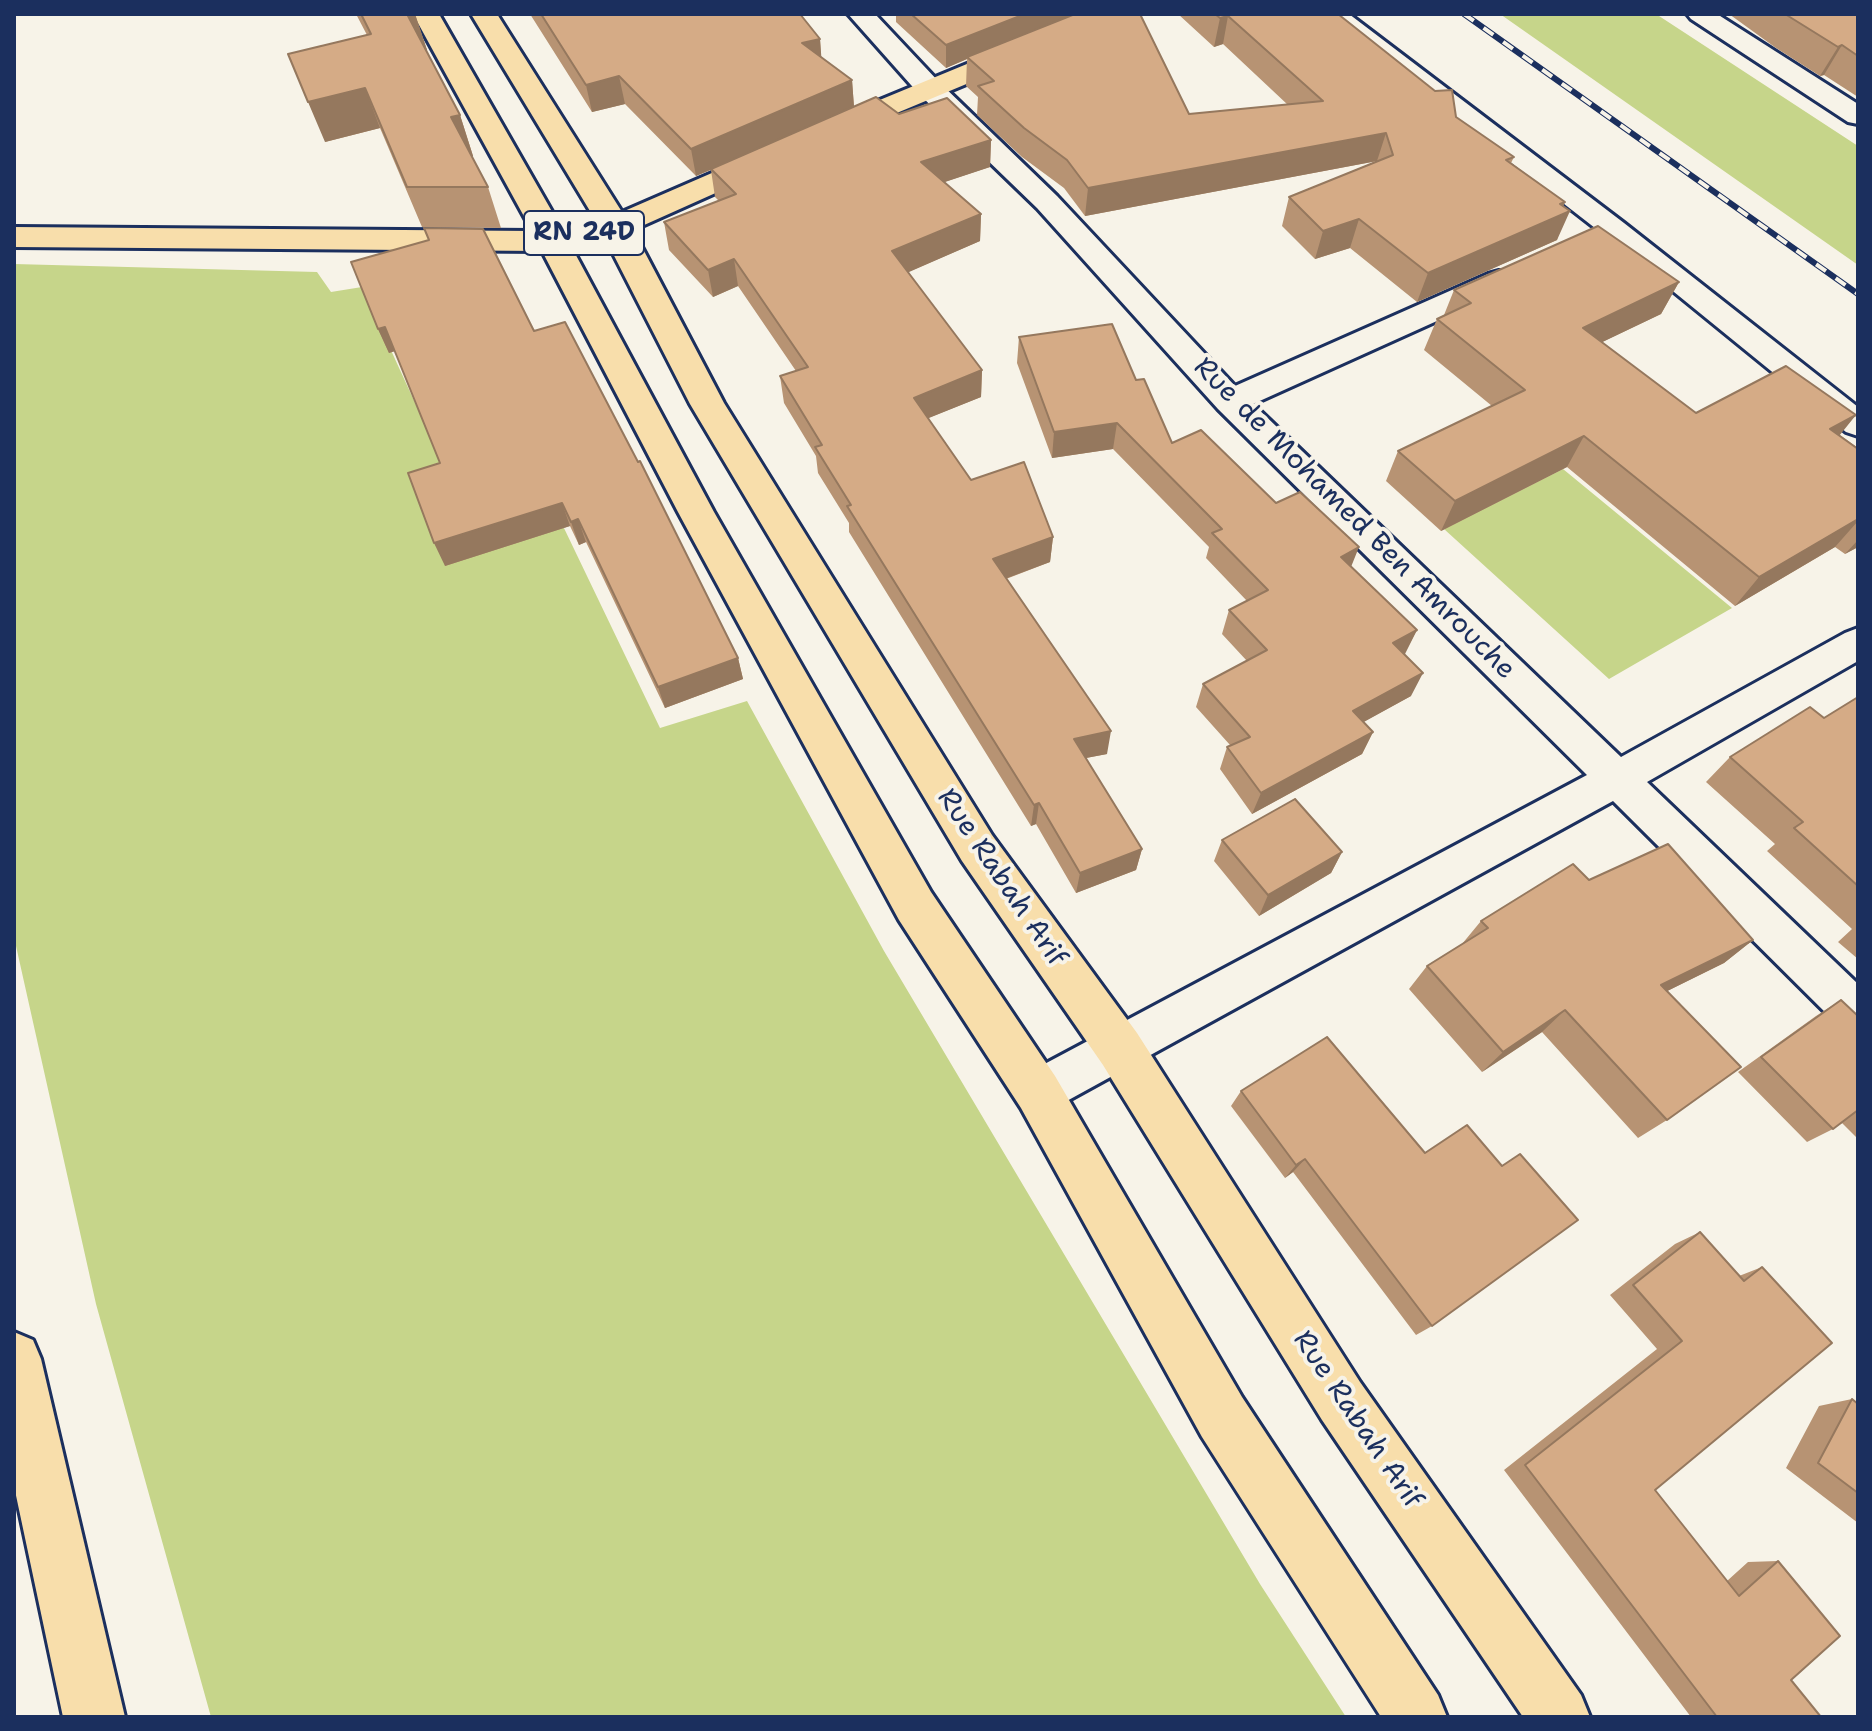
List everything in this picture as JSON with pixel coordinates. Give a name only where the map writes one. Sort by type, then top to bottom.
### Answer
[{"type":"main road","points":[[426,14],[915,906],[1038,1092],[1222,1417],[1416,1717]]},
{"type":"main road","name":"Rue Rabah Arif","points":[[484,14],[615,226],[707,404],[977,848],[1120,1049],[1341,1401],[1559,1717]]},
{"type":"main road","name":"RN 24D","points":[[14,237],[553,241],[615,226],[929,88],[1111,14]]},
{"type":"main road","points":[[14,1359],[94,1717]]},
{"type":"street","name":"Rue de Mohamed Ben Amrouche","points":[[861,14],[929,88],[1047,202],[1230,401],[1858,1014]]},
{"type":"street","points":[[1333,14],[1600,236],[1858,424]]},
{"type":"street","points":[[1700,14],[1858,116]]},
{"type":"street","points":[[1230,401],[1529,267]]},
{"type":"street","points":[[1038,1092],[1618,778],[1858,643]]},
{"type":"green space","points":[[1500,14],[1656,14],[1858,146],[1858,265]]},
{"type":"green space","points":[[14,264],[317,272],[331,292],[362,287],[422,418],[526,449],[660,728],[747,701],[884,951],[1260,1584],[1346,1717],[211,1717],[96,1304],[14,937]]},
{"type":"green space","points":[[1563,469],[1732,608],[1609,679],[1444,529]]},
{"type":"building","points":[[361,14],[407,14],[460,115],[451,117],[488,187],[407,187],[365,88],[308,102],[288,54],[371,34]]},
{"type":"building","points":[[541,14],[800,14],[820,39],[802,43],[852,80],[691,149],[619,76],[586,85]]},
{"type":"building","points":[[911,14],[1025,14],[946,45]]},
{"type":"building","points":[[1075,14],[1140,14],[1189,114],[1323,101],[1228,16],[1220,18],[1215,14],[1338,14],[1435,91],[1452,90],[1456,117],[1514,157],[1506,160],[1565,202],[1560,204],[1570,211],[1428,273],[1359,219],[1323,231],[1289,197],[1393,155],[1386,133],[1088,188],[1067,160],[1024,128],[978,86],[994,81],[967,57]]},
{"type":"building","points":[[1785,14],[1858,14],[1858,56],[1842,45],[1838,47]]},
{"type":"building","points":[[876,97],[899,114],[947,98],[991,140],[921,162],[981,214],[892,251],[982,370],[914,398],[971,480],[1024,462],[1053,537],[993,559],[1111,731],[1074,739],[1142,849],[1080,873],[1039,803],[1034,805],[847,506],[851,505],[815,447],[822,445],[780,376],[808,367],[734,259],[708,270],[664,222],[736,194],[711,169]]},
{"type":"building","points":[[1598,226],[1679,282],[1583,328],[1696,413],[1786,366],[1856,415],[1830,429],[1858,449],[1858,519],[1759,577],[1584,436],[1455,501],[1398,451],[1525,390],[1437,319],[1471,303],[1454,290]]},
{"type":"building","points":[[424,228],[483,229],[534,331],[565,322],[640,461],[738,658],[658,687],[578,519],[571,522],[562,503],[434,543],[408,473],[440,463],[385,327],[378,329],[351,262],[429,240]]},
{"type":"building","points":[[1112,324],[1136,380],[1144,379],[1172,443],[1201,430],[1276,503],[1300,492],[1359,547],[1341,557],[1417,630],[1393,643],[1423,673],[1353,711],[1373,732],[1261,793],[1227,747],[1250,737],[1203,684],[1267,650],[1229,610],[1268,590],[1212,533],[1222,529],[1117,423],[1054,432],[1019,337]]},
{"type":"building","points":[[1858,697],[1858,886],[1794,828],[1803,822],[1730,757],[1810,707],[1824,718]]},
{"type":"building","points":[[1295,799],[1342,852],[1268,895],[1222,840]]},
{"type":"building","points":[[1668,844],[1753,940],[1661,985],[1741,1067],[1667,1120],[1565,1010],[1503,1052],[1427,966],[1488,928],[1481,921],[1573,864],[1589,880]]},
{"type":"building","points":[[1841,1000],[1858,1016],[1858,1110],[1833,1129],[1761,1057]]},
{"type":"building","points":[[1327,1037],[1425,1153],[1467,1125],[1502,1166],[1520,1154],[1578,1220],[1432,1326],[1305,1159],[1296,1165],[1241,1091]]},
{"type":"building","points":[[1700,1232],[1744,1281],[1762,1267],[1832,1343],[1655,1490],[1739,1596],[1778,1561],[1840,1636],[1791,1680],[1821,1717],[1717,1717],[1525,1465],[1682,1341],[1633,1285]]},
{"type":"building","points":[[1852,1399],[1858,1404],[1858,1493],[1818,1463]]},
{"type":"railway","points":[[1464,14],[1858,294]]}]
